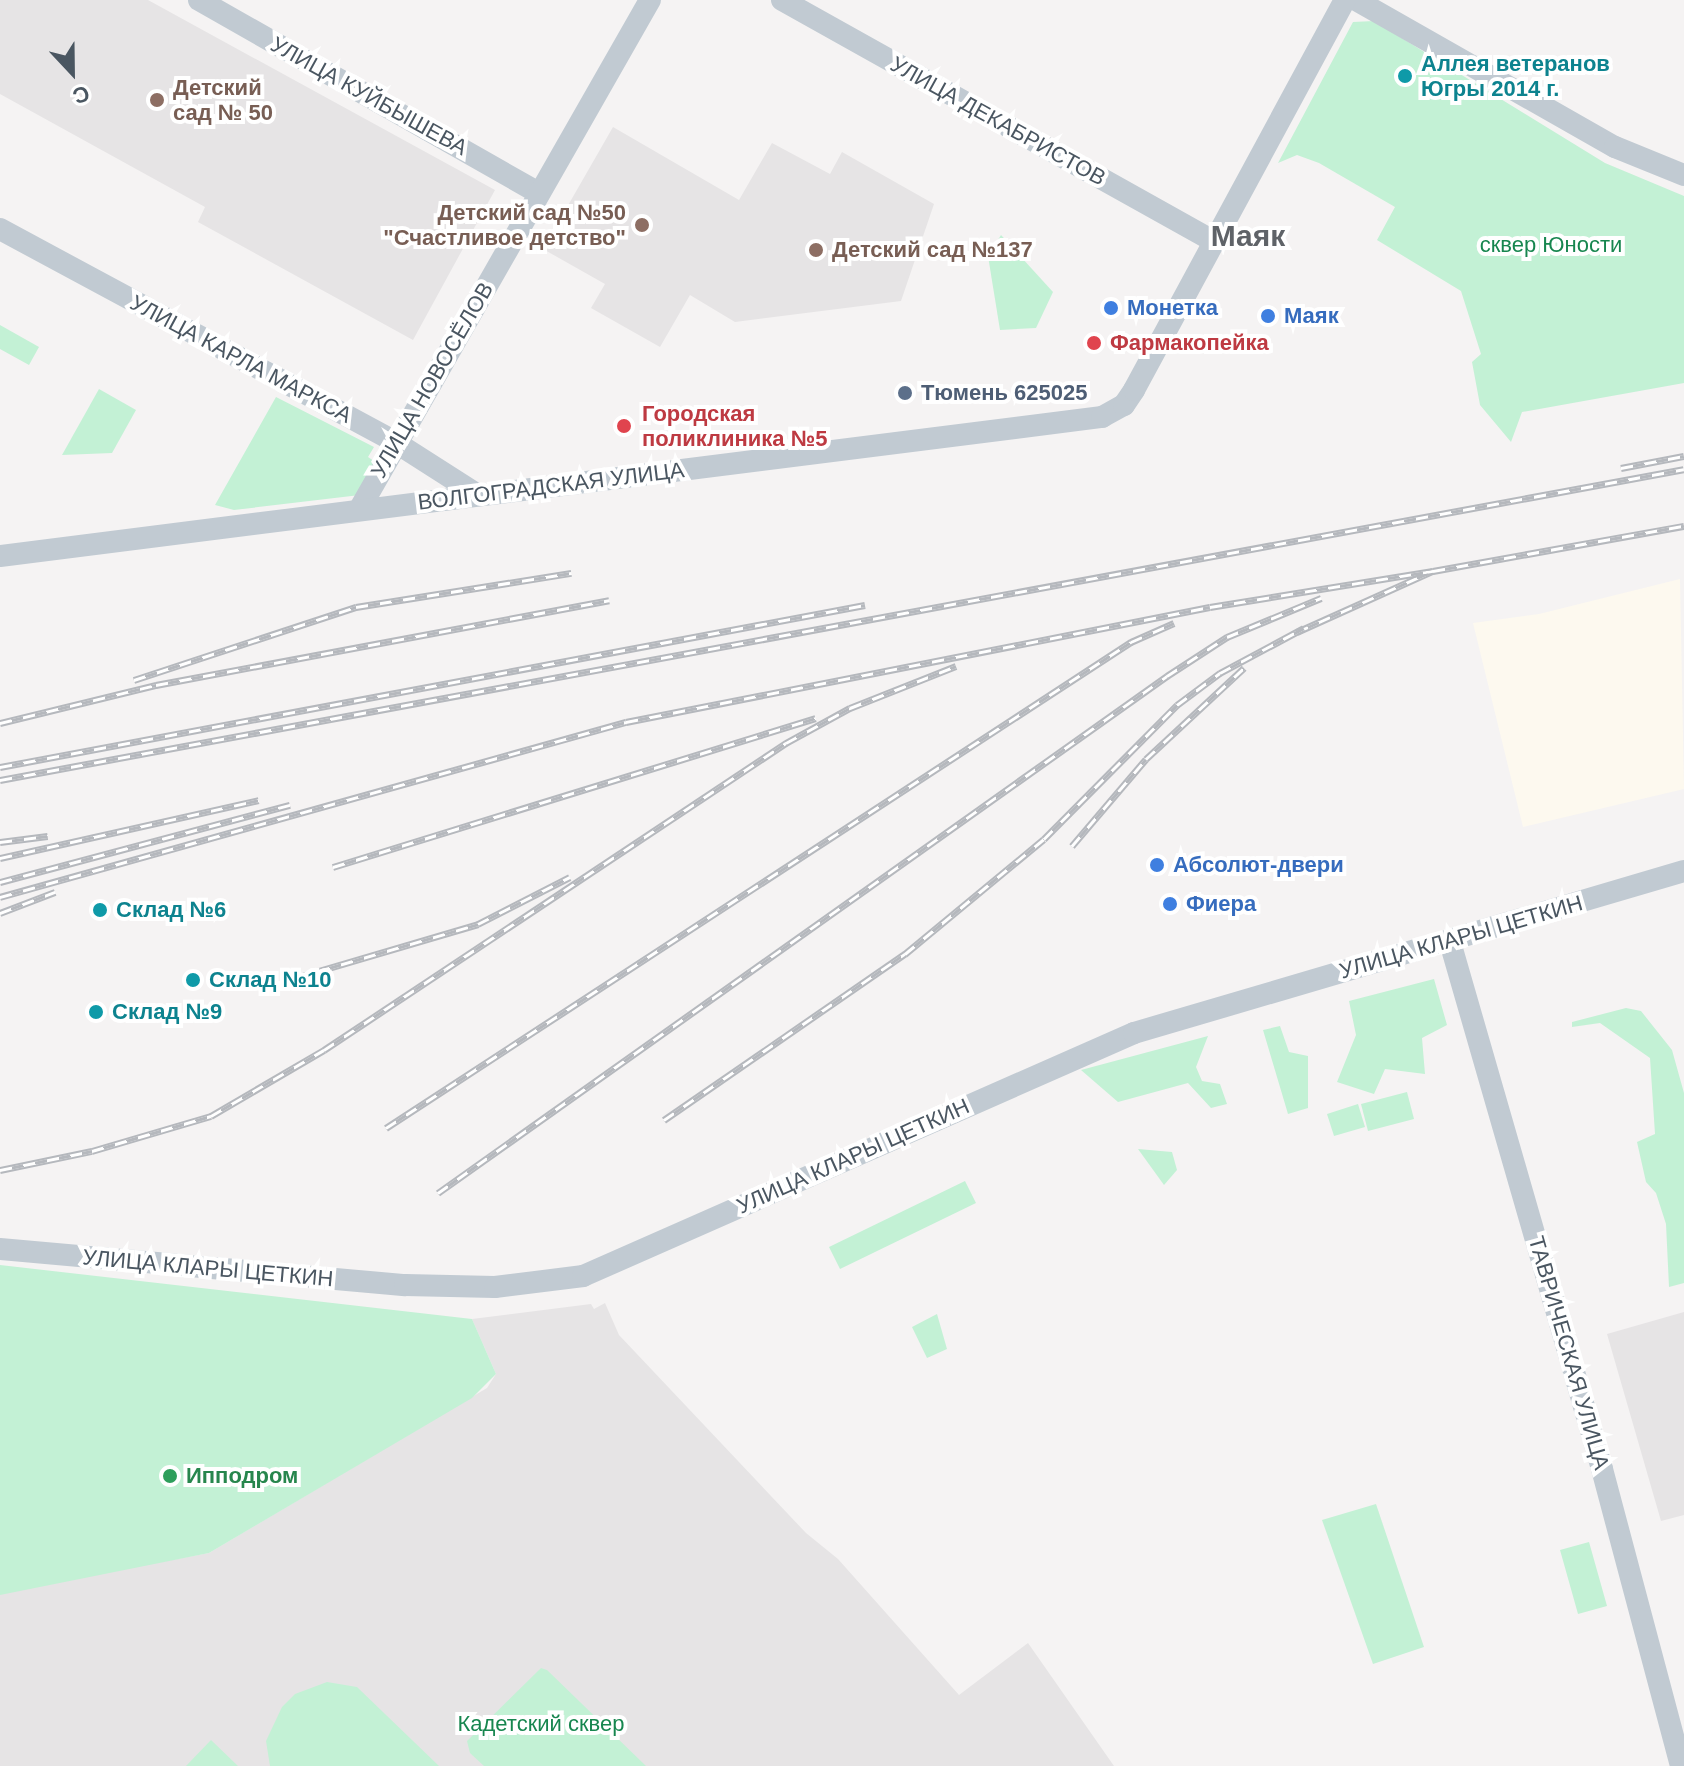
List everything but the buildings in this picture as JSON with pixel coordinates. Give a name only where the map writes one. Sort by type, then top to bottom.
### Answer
[{"type":"street","name":"УЛИЦА КУЙБЫШЕВА","points":[[199,0],[539,193]]},
{"type":"street","name":"УЛИЦА НОВОСЁЛОВ","points":[[359,510],[395,442],[650,0]]},
{"type":"street","name":"УЛИЦА ДЕКАБРИСТОВ","points":[[782,0],[1214,241]]},
{"type":"street","points":[[1214,241],[1345,0]]},
{"type":"street","points":[[1356,0],[1615,147],[1684,175]]},
{"type":"street","name":"УЛИЦА КАРЛА МАРКСА","points":[[0,229],[395,442],[478,495]]},
{"type":"street","name":"ВОЛГОГРАДСКАЯ УЛИЦА","points":[[0,556],[1102,417],[1124,405],[1134,390],[1214,241]]},
{"type":"street","name":"УЛИЦА КЛАРЫ ЦЕТКИН","points":[[0,1249],[405,1285],[495,1287],[583,1276],[1134,1033],[1684,871]]},
{"type":"street","name":"ТАВРИЧЕСКАЯ УЛИЦА","points":[[1450,942],[1599,1455],[1681,1766]]},
{"type":"shaded area","points":[[0,0],[148,0],[495,190],[413,340],[198,222],[205,207],[0,94]]},
{"type":"shaded area","points":[[613,127],[739,200],[772,143],[830,174],[842,152],[934,204],[901,301],[735,322],[690,295],[660,347],[591,308],[605,284],[543,249]]},
{"type":"shaded area","points":[[1680,579],[1684,789],[1523,827],[1473,623],[1539,614]]},
{"type":"shaded area","points":[[605,1303],[619,1335],[806,1533],[838,1559],[959,1695],[1028,1643],[1114,1766],[0,1766],[0,1592],[209,1553],[487,1388],[496,1374],[472,1319],[591,1304],[594,1309]]},
{"type":"shaded area","points":[[1684,1312],[1684,1515],[1661,1521],[1607,1334]]},
{"type":"green space","name":"сквер Юности","points":[[1374,21],[1605,163],[1684,196],[1684,383],[1522,412],[1511,442],[1480,405],[1472,362],[1481,354],[1461,291],[1377,240],[1395,207],[1319,163],[1297,155],[1278,163],[1353,22]]},
{"type":"green space","points":[[1001,235],[1053,292],[1036,328],[1000,330],[988,256]]},
{"type":"green space","points":[[0,325],[39,347],[29,365],[0,349]]},
{"type":"green space","points":[[99,389],[136,410],[112,453],[62,455]]},
{"type":"green space","points":[[276,397],[374,447],[368,457],[377,463],[360,495],[234,510],[215,505]]},
{"type":"green space","points":[[1434,979],[1447,1025],[1422,1038],[1425,1074],[1385,1069],[1374,1094],[1337,1082],[1356,1035],[1349,1001]]},
{"type":"green space","points":[[1626,1008],[1641,1011],[1672,1050],[1684,1093],[1684,1283],[1669,1287],[1666,1224],[1656,1193],[1646,1182],[1637,1142],[1655,1134],[1650,1058],[1600,1023],[1572,1027],[1572,1022]]},
{"type":"green space","points":[[1280,1026],[1289,1052],[1308,1056],[1308,1108],[1288,1114],[1263,1030]]},
{"type":"green space","points":[[1208,1036],[1196,1067],[1202,1081],[1220,1084],[1227,1104],[1211,1108],[1188,1083],[1118,1102],[1081,1070]]},
{"type":"green space","points":[[1407,1092],[1414,1119],[1368,1131],[1361,1104]]},
{"type":"green space","points":[[1358,1104],[1365,1127],[1334,1136],[1327,1114]]},
{"type":"green space","points":[[1138,1149],[1172,1152],[1177,1170],[1164,1185]]},
{"type":"green space","points":[[965,1181],[976,1203],[840,1269],[829,1247]]},
{"type":"green space","name":"Ипподром","points":[[0,1265],[472,1319],[496,1374],[472,1398],[209,1553],[0,1595]]},
{"type":"green space","points":[[937,1314],[947,1349],[927,1358],[912,1327]]},
{"type":"green space","points":[[1376,1504],[1424,1647],[1373,1664],[1322,1520]]},
{"type":"green space","points":[[1589,1542],[1607,1606],[1578,1614],[1560,1550]]},
{"type":"green space","name":"Кадетский сквер","points":[[541,1668],[547,1670],[646,1766],[484,1766],[470,1753],[467,1741]]},
{"type":"green space","points":[[327,1682],[357,1687],[439,1766],[270,1766],[266,1741],[282,1707],[295,1694]]},
{"type":"green space","points":[[211,1740],[238,1766],[186,1766]]},
{"type":"railway","points":[[1621,468],[1684,456]]},
{"type":"railway","points":[[0,780],[1684,469]]},
{"type":"railway","points":[[1297,632],[1433,571],[1684,526]]},
{"type":"railway","points":[[0,897],[626,722],[1210,607],[1433,571]]},
{"type":"railway","points":[[134,680],[356,607],[571,573]]},
{"type":"railway","points":[[438,1193],[1167,676],[1227,637],[1321,598]]},
{"type":"railway","points":[[0,723],[156,685],[609,600]]},
{"type":"railway","points":[[0,767],[865,605]]},
{"type":"railway","points":[[386,1128],[1131,642],[1174,623]]},
{"type":"railway","points":[[664,1120],[905,954],[1044,839],[1177,705],[1220,673],[1304,628]]},
{"type":"railway","points":[[0,1170],[92,1151],[211,1116],[324,1050],[786,743],[850,708],[956,666]]},
{"type":"railway","points":[[1072,846],[1146,759],[1244,668]]},
{"type":"railway","points":[[333,867],[816,718]]},
{"type":"railway","points":[[0,858],[259,800]]},
{"type":"railway","points":[[0,882],[290,805]]},
{"type":"railway","points":[[0,842],[48,836]]},
{"type":"railway","points":[[295,978],[478,924],[570,877]]},
{"type":"railway","points":[[0,913],[55,892]]},
{"type":"place","name":"Аллея ветеранов Югры 2014 г.","points":[[1405,76]]},
{"type":"place","name":"Детский сад № 50","points":[[157,100]]},
{"type":"place","name":"Детский сад №50 \"Счастливое детство\"","points":[[642,225]]},
{"type":"place","name":"Детский сад №137","points":[[816,250]]},
{"type":"place","name":"Монетка","points":[[1111,308]]},
{"type":"place","name":"Маяк","points":[[1268,316]]},
{"type":"place","name":"Фармакопейка","points":[[1094,343]]},
{"type":"place","name":"Тюмень 625025","points":[[905,393]]},
{"type":"place","name":"Городская поликлиника №5","points":[[624,426]]},
{"type":"place","name":"Абсолют-двери","points":[[1157,865]]},
{"type":"place","name":"Фиера","points":[[1170,904]]},
{"type":"place","name":"Склад №6","points":[[100,910]]},
{"type":"place","name":"Склад №10","points":[[193,980]]},
{"type":"place","name":"Склад №9","points":[[96,1012]]},
{"type":"place","name":"Ипподром","points":[[170,1476]]},
{"type":"district","name":"Маяк","points":[[1248,236]]}]
